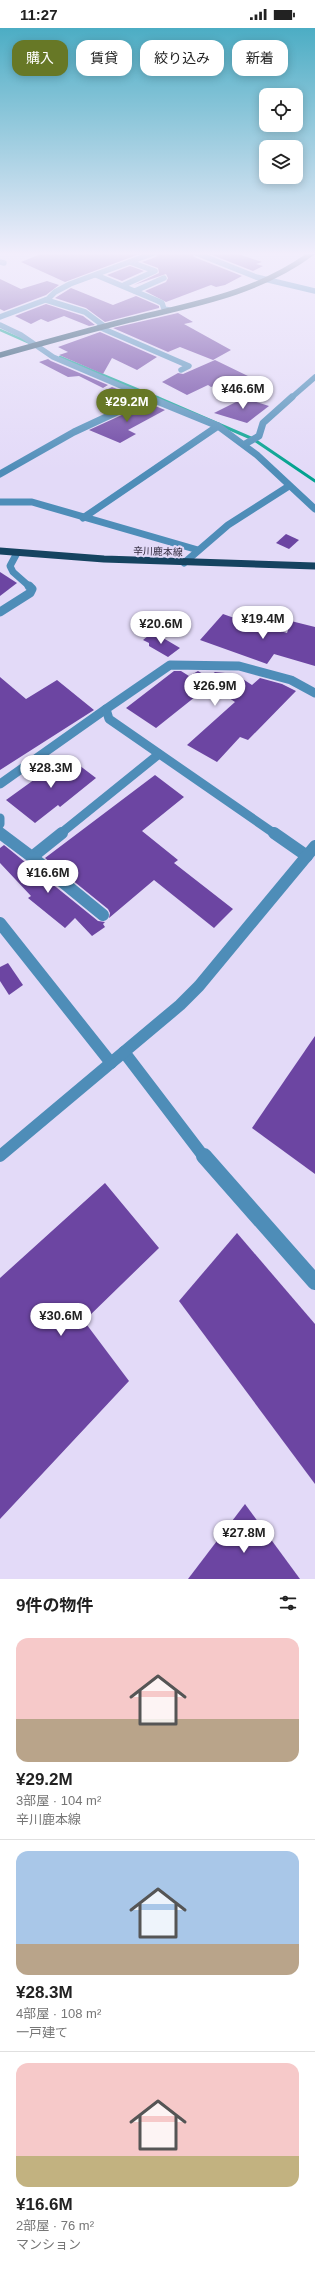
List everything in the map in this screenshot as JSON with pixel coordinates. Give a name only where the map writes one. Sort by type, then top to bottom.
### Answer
[{"type":"main road","points":[[0,355],[102,326]]},
{"type":"main road","name":"辛川鹿本線","points":[[0,551],[184,562],[315,566]]},
{"type":"street","points":[[1,325],[21,335],[53,357],[147,398],[218,426],[245,444],[315,509]]},
{"type":"street","points":[[102,326],[189,366],[181,370]]},
{"type":"street","points":[[245,444],[259,436],[263,423],[315,377]]},
{"type":"street","points":[[0,474],[74,432],[147,398]]},
{"type":"street","points":[[83,518],[218,426]]},
{"type":"street","points":[[184,562],[228,525],[289,486]]},
{"type":"street","points":[[0,502],[32,502],[66,511],[83,518],[198,550]]},
{"type":"street","points":[[0,612],[30,593],[32,589],[10,566],[17,553]]},
{"type":"street","points":[[0,784],[170,665],[239,666],[291,680],[315,693]]},
{"type":"street","points":[[106,709],[109,719],[307,856]]},
{"type":"street","points":[[32,857],[159,754]]},
{"type":"street","points":[[0,818],[0,824]]},
{"type":"street","points":[[0,833],[103,915]]},
{"type":"street","points":[[0,1156],[180,1005],[199,986],[243,931],[315,846]]},
{"type":"street","points":[[0,922],[111,1063]]},
{"type":"street","points":[[124,1052],[212,1167],[315,1282]]},
{"type":"building","points":[[124,325],[186,325],[231,350],[213,360],[180,347],[168,352],[113,328]]},
{"type":"building","points":[[100,332],[157,357],[137,370],[112,358],[103,374],[59,355],[68,352],[58,347]]},
{"type":"building","points":[[48,359],[108,385],[103,388],[79,376],[68,377],[39,362]]},
{"type":"building","points":[[215,360],[250,377],[231,385],[226,382],[211,387],[208,385],[187,395],[162,382],[178,373],[183,374]]},
{"type":"building","points":[[112,387],[137,397],[123,404],[100,393]]},
{"type":"building","points":[[244,398],[269,406],[247,423],[214,413]]},
{"type":"building","points":[[148,403],[165,410],[128,430],[136,434],[120,443],[89,430]]},
{"type":"building","points":[[286,534],[299,540],[289,549],[276,543]]},
{"type":"building","points":[[0,572],[17,583],[0,596]]},
{"type":"building","points":[[223,614],[257,626],[258,624],[287,633],[291,621],[315,627],[315,666],[274,654],[267,664],[200,640]]},
{"type":"building","points":[[153,632],[180,648],[168,657],[149,646],[149,643],[143,640]]},
{"type":"building","points":[[174,671],[181,671],[189,676],[198,671],[208,677],[215,672],[235,674],[252,685],[260,678],[282,684],[296,691],[248,740],[240,737],[217,762],[187,745],[235,702],[210,685],[156,728],[126,708]]},
{"type":"building","points":[[0,677],[26,699],[57,680],[94,710],[0,770]]},
{"type":"building","points":[[67,756],[96,778],[60,807],[58,805],[35,823],[6,800]]},
{"type":"building","points":[[155,775],[184,797],[142,831],[178,860],[174,863],[233,909],[214,928],[154,880],[109,918],[110,913],[108,909],[45,858]]},
{"type":"building","points":[[4,845],[98,921],[105,922],[103,924],[105,927],[92,936],[75,918],[65,928],[28,898],[31,896],[0,863],[0,848]]},
{"type":"building","points":[[8,963],[23,985],[9,995],[0,981],[0,967]]},
{"type":"building","points":[[315,1036],[315,1174],[252,1128]]},
{"type":"building","points":[[105,1183],[159,1248],[84,1321],[129,1381],[0,1519],[0,1278]]},
{"type":"building","points":[[237,1233],[315,1324],[315,1484],[179,1301]]},
{"type":"building","points":[[245,1504],[300,1579],[188,1579]]},
{"type":"waterway","points":[[0,330],[30,343]]},
{"type":"waterway","points":[[60,357],[158,398]]},
{"type":"waterway","points":[[156,397],[253,439],[315,481]]}]
